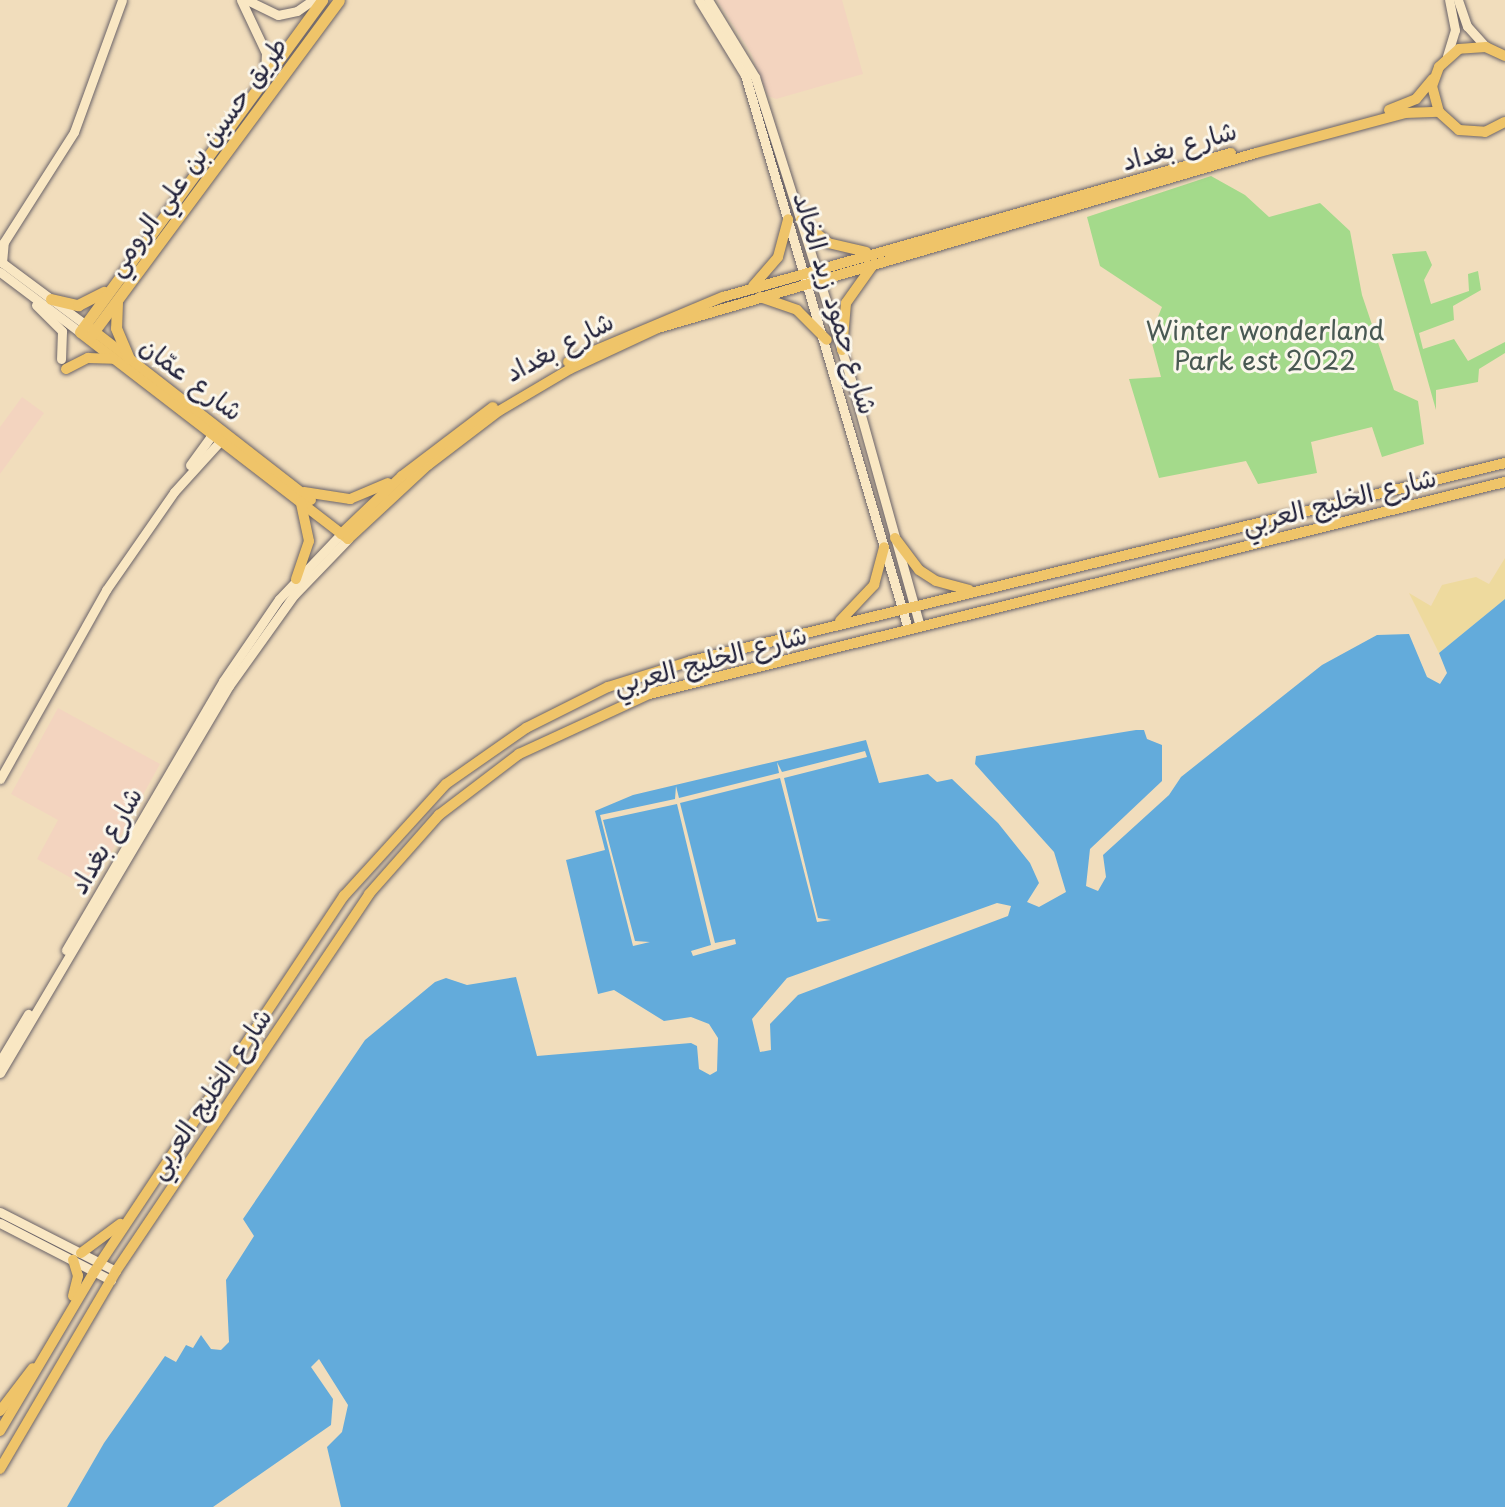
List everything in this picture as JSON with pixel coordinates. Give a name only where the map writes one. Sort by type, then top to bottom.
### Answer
[{"type":"highway","name":"طريق حسين بن علي الرومي","points":[[87,331],[119,298],[147,250],[251,96],[322,0]]},
{"type":"highway","points":[[271,91],[264,87],[322,0]]},
{"type":"highway","name":"طريق حسين بن علي الرومي","points":[[87,331],[115,285],[204,182],[339,0]]},
{"type":"highway","points":[[204,182],[210,165],[258,101],[251,96]]},
{"type":"highway","points":[[51,299],[82,304],[115,285]]},
{"type":"highway","points":[[119,298],[116,328],[125,360]]},
{"type":"main road","points":[[1,265],[2,243],[74,132],[122,0]]},
{"type":"main road","points":[[241,0],[266,53],[263,80]]},
{"type":"main road","points":[[247,0],[278,15],[313,0]]},
{"type":"main road","name":"شارع حمود زيد الخالد","points":[[699,0],[745,75],[827,340],[908,629]]},
{"type":"main road","name":"شارع حمود زيد الخالد","points":[[708,0],[755,77],[842,350],[920,626]]},
{"type":"main road","points":[[1447,56],[1455,30],[1449,0]]},
{"type":"main road","points":[[1458,0],[1467,26],[1486,47]]},
{"type":"main road","points":[[1447,56],[1466,47],[1486,47],[1503,54]]},
{"type":"main road","name":"شارع بغداد","points":[[0,1073],[229,686],[294,595],[402,476],[498,404],[597,346],[752,293],[1399,107],[1433,79],[1447,56]]},
{"type":"main road","points":[[1433,79],[1439,112],[1453,127],[1472,133],[1505,122]]},
{"type":"main road","name":"شارع بغداد","points":[[878,257],[1405,113],[1439,112]]},
{"type":"main road","points":[[788,219],[778,257],[752,293],[797,310],[827,340]]},
{"type":"main road","points":[[801,220],[834,246],[878,257],[849,297],[842,350]]},
{"type":"main road","name":"شارع عمّان","points":[[1,265],[34,297],[87,331]]},
{"type":"main road","name":"شارع عمّان","points":[[1,265],[51,299],[87,331],[347,534]]},
{"type":"main road","name":"شارع بغداد","points":[[0,1061],[223,681],[296,579],[428,465],[536,388],[645,334],[752,293]]},
{"type":"main road","points":[[34,297],[62,331],[64,364],[93,357],[125,360]]},
{"type":"main road","name":"شارع عمّان","points":[[125,360],[301,496]]},
{"type":"main road","points":[[0,779],[106,590],[210,437],[210,428]]},
{"type":"main road","points":[[174,492],[223,438]]},
{"type":"main road","name":"شارع الخليج العربي","points":[[0,1431],[97,1267],[317,935],[391,840],[446,784],[565,707],[691,661],[1505,463]]},
{"type":"main road","points":[[296,579],[310,534],[301,496],[350,499],[402,476]]},
{"type":"main road","name":"شارع الخليج العربي","points":[[0,1469],[114,1276],[369,894],[401,855],[477,783],[519,754],[596,714],[649,694],[1505,482]]},
{"type":"main road","points":[[895,538],[928,576],[975,591]]},
{"type":"main road","points":[[832,627],[856,609],[874,585],[884,547]]},
{"type":"main road","points":[[369,894],[359,886],[391,840]]},
{"type":"main road","points":[[0,1212],[77,1257]]},
{"type":"main road","points":[[77,1257],[134,1213]]},
{"type":"main road","points":[[0,1223],[114,1276]]},
{"type":"main road","points":[[71,1310],[78,1281],[77,1257]]},
{"type":"main road","points":[[0,1411],[19,1381],[38,1365]]},
{"type":"shaded area","points":[[717,0],[842,0],[863,74],[776,99],[768,96],[751,53]]},
{"type":"shaded area","points":[[22,397],[44,413],[0,474],[0,427]]},
{"type":"shaded area","points":[[58,708],[160,764],[91,889],[37,859],[58,820],[11,794]]},
{"type":"green space","name":"Winter wonderland Park est 2022","points":[[1211,176],[1245,195],[1269,217],[1320,203],[1350,231],[1362,295],[1394,390],[1418,401],[1424,444],[1382,457],[1372,427],[1311,442],[1317,473],[1258,484],[1246,461],[1159,478],[1129,379],[1161,377],[1150,336],[1162,307],[1100,266],[1087,217]]},
{"type":"green space","points":[[1426,251],[1432,265],[1424,280],[1431,304],[1469,291],[1468,274],[1478,271],[1481,290],[1453,306],[1454,320],[1419,333],[1423,349],[1454,339],[1468,361],[1505,342],[1505,353],[1479,369],[1478,382],[1436,390],[1436,410],[1392,254]]},
{"type":"sand","points":[[1505,558],[1505,599],[1439,653],[1409,593],[1431,606],[1442,585],[1476,577],[1489,584]]},
{"type":"water","points":[[1505,599],[1505,1507],[341,1507],[327,1447],[342,1432],[348,1405],[319,1359],[311,1367],[333,1399],[331,1425],[213,1507],[67,1507],[104,1443],[165,1356],[176,1362],[186,1345],[193,1348],[201,1335],[211,1349],[221,1350],[229,1342],[226,1280],[254,1236],[243,1219],[365,1040],[435,982],[446,978],[467,985],[516,977],[537,1056],[691,1043],[697,1046],[699,1069],[710,1075],[717,1071],[718,1038],[709,1024],[691,1017],[664,1021],[614,990],[598,994],[566,860],[605,850],[595,811],[633,795],[866,740],[879,783],[928,774],[937,782],[952,779],[998,823],[1030,863],[1039,883],[1027,902],[1039,907],[1066,892],[1054,852],[975,764],[976,756],[1136,730],[1144,730],[1147,739],[1162,745],[1162,781],[1090,849],[1086,886],[1098,891],[1106,877],[1103,855],[1169,795],[1181,777],[1322,665],[1377,635],[1409,634],[1427,677],[1440,684],[1447,673],[1439,653]],"holes":[[[997,903],[1011,906],[1008,916],[798,995],[770,1024],[771,1050],[760,1052],[752,1019],[787,978]]]},
{"type":"pier","points":[[865,751],[867,757],[784,778],[818,918],[831,920],[817,922],[780,778],[680,803],[715,943],[735,939],[736,944],[693,956],[691,951],[711,945],[677,804],[603,820],[635,941],[650,942],[633,946],[600,815],[675,799],[676,786],[679,798],[779,773],[777,762],[782,772]]}]
